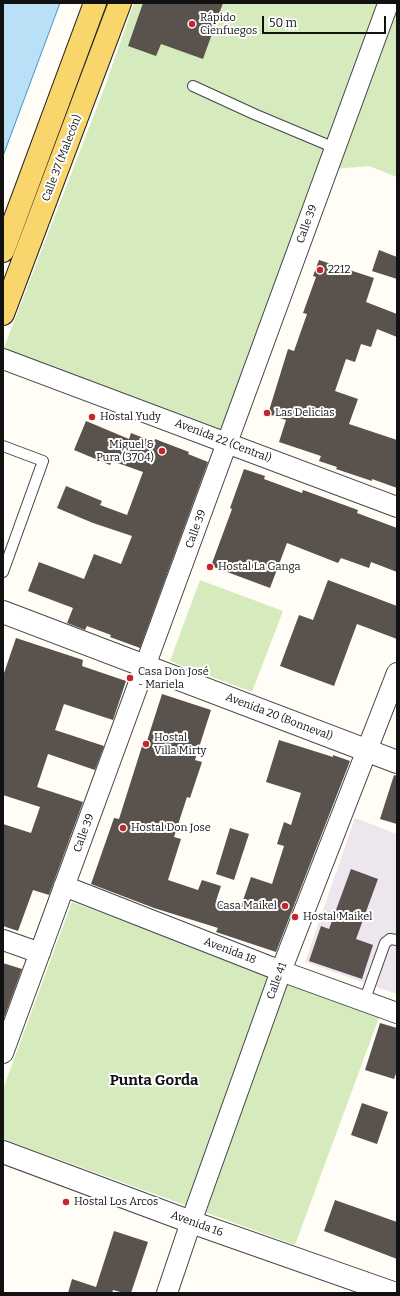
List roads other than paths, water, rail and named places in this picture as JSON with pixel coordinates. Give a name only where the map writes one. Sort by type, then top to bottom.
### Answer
[{"type":"main road","name":"Calle 37 (Malecón)","points":[[3,250],[95,3]]},
{"type":"main road","name":"Calle 37 (Malecón)","points":[[3,314],[120,3]]},
{"type":"street","name":"Calle 39","points":[[3,1053],[335,148],[390,5]]},
{"type":"street","name":"Avenida 22 (Central)","points":[[3,359],[397,507]]},
{"type":"street","name":"Avenida 20 (Bonneval)","points":[[3,612],[397,762]]},
{"type":"street","name":"Calle 41","points":[[167,1293],[281,971],[397,673]]},
{"type":"street","name":"Avenida 18","points":[[64,886],[281,971],[397,1013]]},
{"type":"street","points":[[3,940],[40,953]]},
{"type":"street","name":"Avenida 16","points":[[3,1152],[191,1222],[393,1293]]},
{"type":"lane","points":[[193,86],[254,114],[335,148]]},
{"type":"lane","points":[[3,446],[43,461],[3,572]]},
{"type":"lane","points":[[364,1002],[385,943],[390,940],[397,940]]},
{"type":"water","points":[[3,3],[60,3],[3,156]]},
{"type":"place","name":"Rápido Cienfuegos","points":[[192,24]]},
{"type":"place","name":"2212","points":[[320,270]]},
{"type":"place","name":"Las Delicias","points":[[267,413]]},
{"type":"place","name":"Hostal Yudy","points":[[92,417]]},
{"type":"place","name":"Miguel & Pura (3704)","points":[[162,451]]},
{"type":"place","name":"Hostal La Ganga","points":[[210,567]]},
{"type":"place","name":"Casa Don José - Mariela","points":[[130,678]]},
{"type":"place","name":"Hostal Villa Mirty","points":[[146,744]]},
{"type":"place","name":"Hostal Don Jose","points":[[123,828]]},
{"type":"place","name":"Casa Maikel","points":[[285,906]]},
{"type":"place","name":"Hostal Maikel","points":[[295,917]]},
{"type":"place","name":"Hostal Los Arcos","points":[[66,1202]]},
{"type":"district","name":"Punta Gorda","points":[[154,1081]]}]
